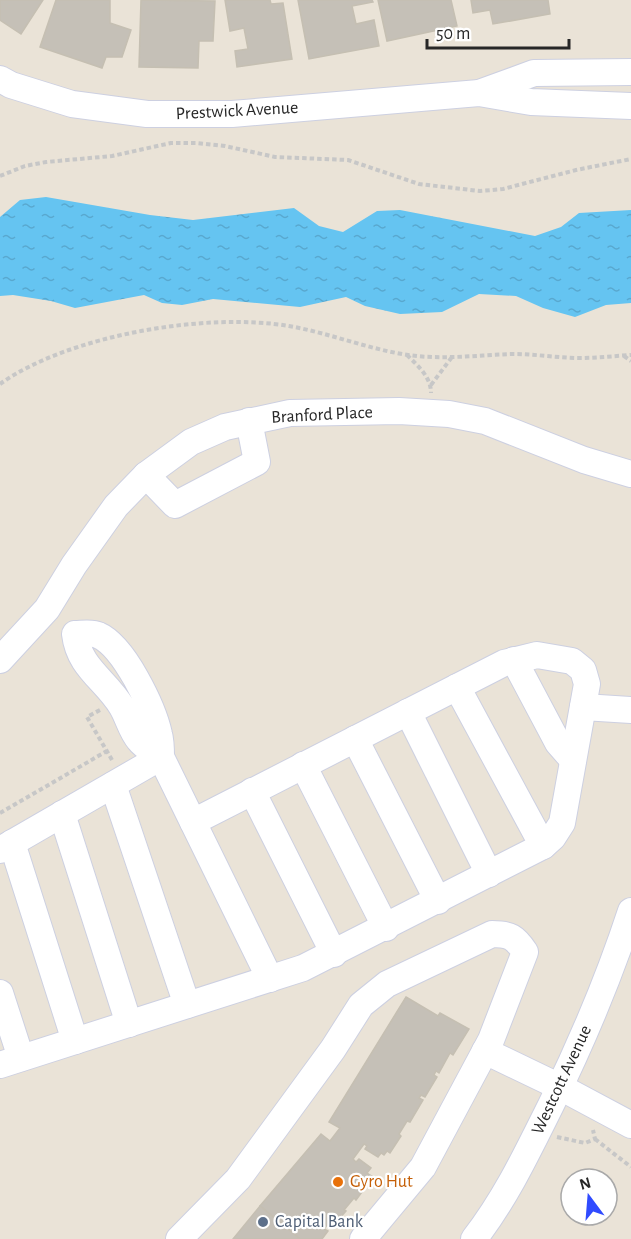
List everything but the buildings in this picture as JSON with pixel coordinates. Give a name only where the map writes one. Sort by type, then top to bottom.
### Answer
[{"type":"street","name":"Prestwick Avenue","points":[[479,93],[534,73],[631,72]]},
{"type":"street","name":"Prestwick Avenue","points":[[0,79],[11,85],[72,104],[147,114],[232,114],[479,93],[531,102],[631,106]]},
{"type":"street","name":"Branford Place","points":[[0,660],[48,609],[74,565],[116,506],[146,475],[191,442],[225,427],[290,413],[399,411],[449,414],[485,421],[584,460],[631,474]]},
{"type":"street","points":[[146,475],[175,506],[257,462],[249,421]]},
{"type":"street","points":[[48,609],[75,634],[97,634],[115,647],[130,668],[160,735],[161,757],[270,979]]},
{"type":"street","points":[[75,634],[76,649],[85,663],[109,687],[122,707],[138,740],[161,757]]},
{"type":"street","points":[[0,993],[10,1062],[303,968],[386,928],[543,846],[553,837],[562,823],[587,684],[583,670],[572,661],[537,654],[504,663],[193,822]]},
{"type":"street","points":[[514,660],[558,742],[573,760]]},
{"type":"street","points":[[109,687],[130,668]]},
{"type":"street","points":[[457,687],[543,846]]},
{"type":"street","points":[[583,707],[631,710]]},
{"type":"street","points":[[408,712],[489,874]]},
{"type":"street","points":[[355,739],[438,901]]},
{"type":"street","points":[[75,1041],[6,846],[161,757]]},
{"type":"street","points":[[303,765],[386,928]]},
{"type":"street","points":[[118,782],[187,1005]]},
{"type":"street","points":[[252,791],[334,954]]},
{"type":"street","points":[[62,814],[129,1024]]},
{"type":"street","name":"Westcott Avenue","points":[[474,1239],[521,1168],[539,1131],[614,963],[631,911]]},
{"type":"street","points":[[179,1239],[238,1179],[333,1049],[361,1005],[387,984],[492,934],[508,934],[519,942],[525,952],[485,1051],[423,1167],[363,1239]]},
{"type":"street","points":[[485,1051],[631,1125]]},
{"type":"path","points":[[0,176],[25,166],[46,162],[112,156],[171,143],[196,143],[225,146],[275,157],[348,160],[419,183],[480,192],[503,189],[576,170],[631,159]]},
{"type":"path","points":[[0,384],[10,376],[60,353],[131,334],[180,325],[219,323],[286,325],[407,355],[452,357],[515,354],[581,358],[631,355]]},
{"type":"path","points":[[407,355],[431,385]]},
{"type":"path","points":[[624,356],[631,361]]},
{"type":"path","points":[[431,393],[431,385],[452,357]]},
{"type":"path","points":[[87,717],[107,751],[118,782]]},
{"type":"path","points":[[0,813],[107,751]]},
{"type":"path","points":[[592,1128],[595,1139],[631,1167]]},
{"type":"path","points":[[539,1131],[570,1141],[585,1143],[595,1139]]},
{"type":"water","points":[[46,197],[193,220],[294,208],[319,226],[343,232],[377,211],[400,210],[535,236],[561,227],[579,213],[631,210],[631,303],[606,305],[575,317],[543,308],[516,296],[479,294],[442,312],[400,314],[365,306],[346,297],[300,307],[213,299],[182,305],[162,303],[144,295],[75,308],[51,301],[13,295],[0,296],[0,217],[20,200]]},
{"type":"place","name":"Gyro Hut","points":[[338,1182]]},
{"type":"place","name":"Capital Bank","points":[[263,1222]]}]
